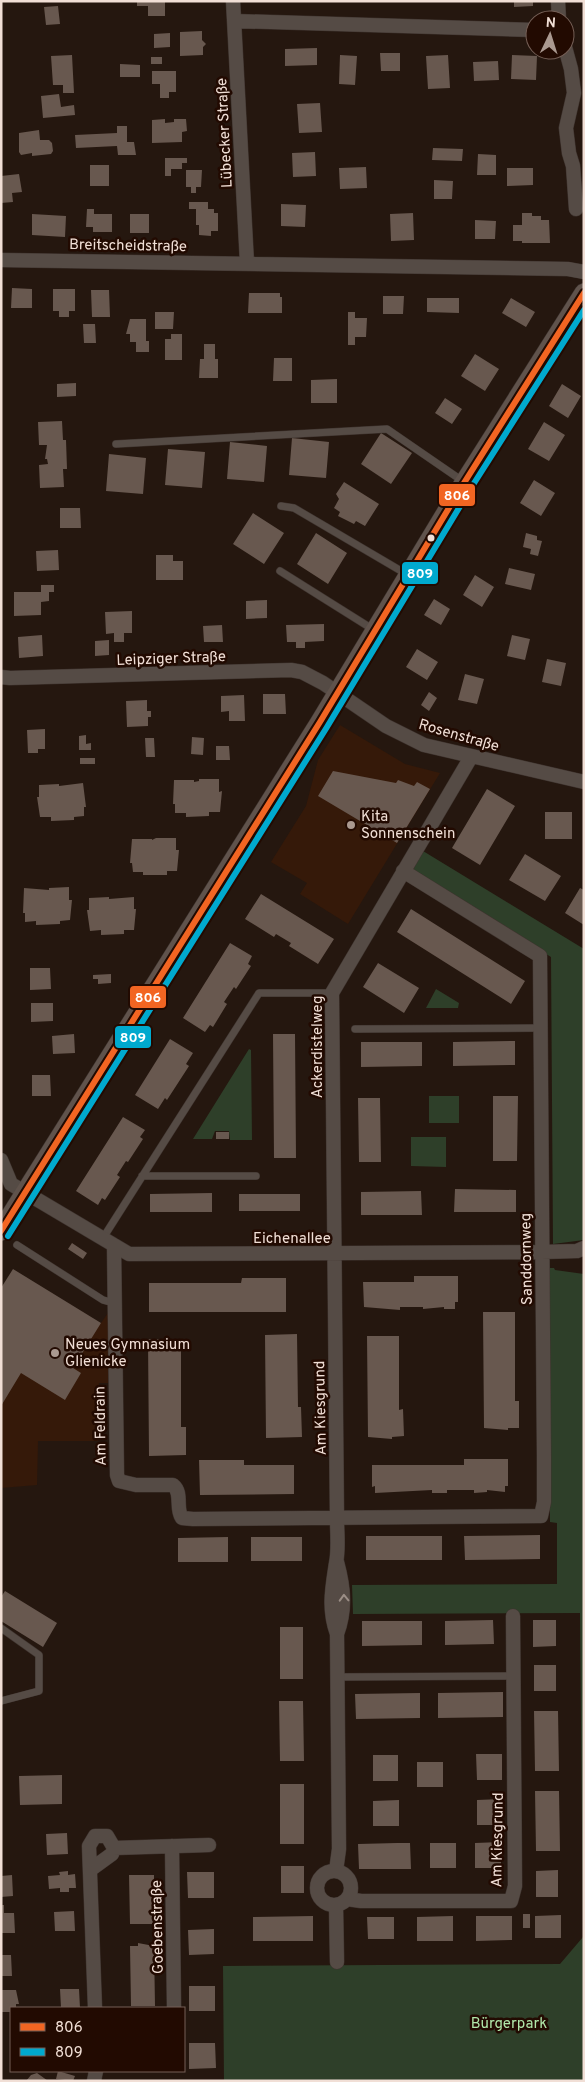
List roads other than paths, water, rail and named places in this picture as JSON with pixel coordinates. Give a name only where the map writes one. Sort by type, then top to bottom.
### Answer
[{"type":"main road","points":[[1,1231],[375,631],[464,483],[584,293]]},
{"type":"street","name":"Lübecker Straße","points":[[233,1],[247,263]]},
{"type":"street","points":[[234,21],[525,30]]},
{"type":"street","points":[[569,60],[574,93],[566,128],[569,153],[574,166],[576,209]]},
{"type":"street","name":"Breitscheidstraße","points":[[1,260],[568,269],[584,272]]},
{"type":"street","name":"Leipziger Straße","points":[[1,677],[291,670],[302,672],[337,692]]},
{"type":"street","name":"Rosenstraße","points":[[337,692],[386,726],[424,745],[584,782]]},
{"type":"street","name":"Ackerdistelweg","points":[[334,1254],[332,993],[471,757]]},
{"type":"street","name":"Sanddornweg","points":[[337,1519],[541,1516],[544,1502],[539,1028],[540,956],[403,871]]},
{"type":"street","name":"Eichenallee","points":[[1,1160],[12,1184],[128,1254],[581,1251]]},
{"type":"street","name":"Am Feldrain","points":[[108,1241],[114,1303],[117,1475],[119,1481],[130,1484],[173,1485],[176,1487],[182,1518],[337,1519]]},
{"type":"street","name":"Am Kiesgrund","points":[[334,1254],[337,1562],[330,1600],[332,1619],[337,1634],[338,1677],[339,1849],[336,1871]]},
{"type":"street","name":"Am Kiesgrund","points":[[342,1902],[511,1901],[516,1886],[513,1616]]},
{"type":"street","points":[[90,1870],[112,1854],[114,1848],[107,1836],[95,1836],[89,1846],[95,2007]]},
{"type":"street","points":[[114,1848],[208,1845]]},
{"type":"street","name":"Goebenstraße","points":[[172,1846],[174,2007]]},
{"type":"street","points":[[337,1962],[342,1902],[351,1890],[350,1882],[344,1874],[336,1871],[328,1872],[318,1884],[318,1892],[328,1904],[342,1902]]},
{"type":"lane","points":[[116,444],[387,429],[464,483]]},
{"type":"lane","points":[[282,506],[294,508],[408,576]]},
{"type":"lane","points":[[280,571],[375,631]]},
{"type":"lane","points":[[108,1241],[142,1176],[259,993],[332,993]]},
{"type":"lane","points":[[355,1029],[539,1028]]},
{"type":"lane","points":[[142,1176],[256,1176]]},
{"type":"lane","points":[[17,1245],[103,1300],[114,1303]]},
{"type":"lane","points":[[1,1628],[39,1654],[39,1691],[1,1701]]},
{"type":"lane","points":[[338,1677],[514,1676]]},
{"type":"place","name":"Kita Sonnenschein","points":[[351,825]]},
{"type":"place","name":"Neues Gymnasium Glienicke","points":[[55,1353]]},
{"type":"park label","name":"Bürgerpark","points":[[509,2023]]}]
